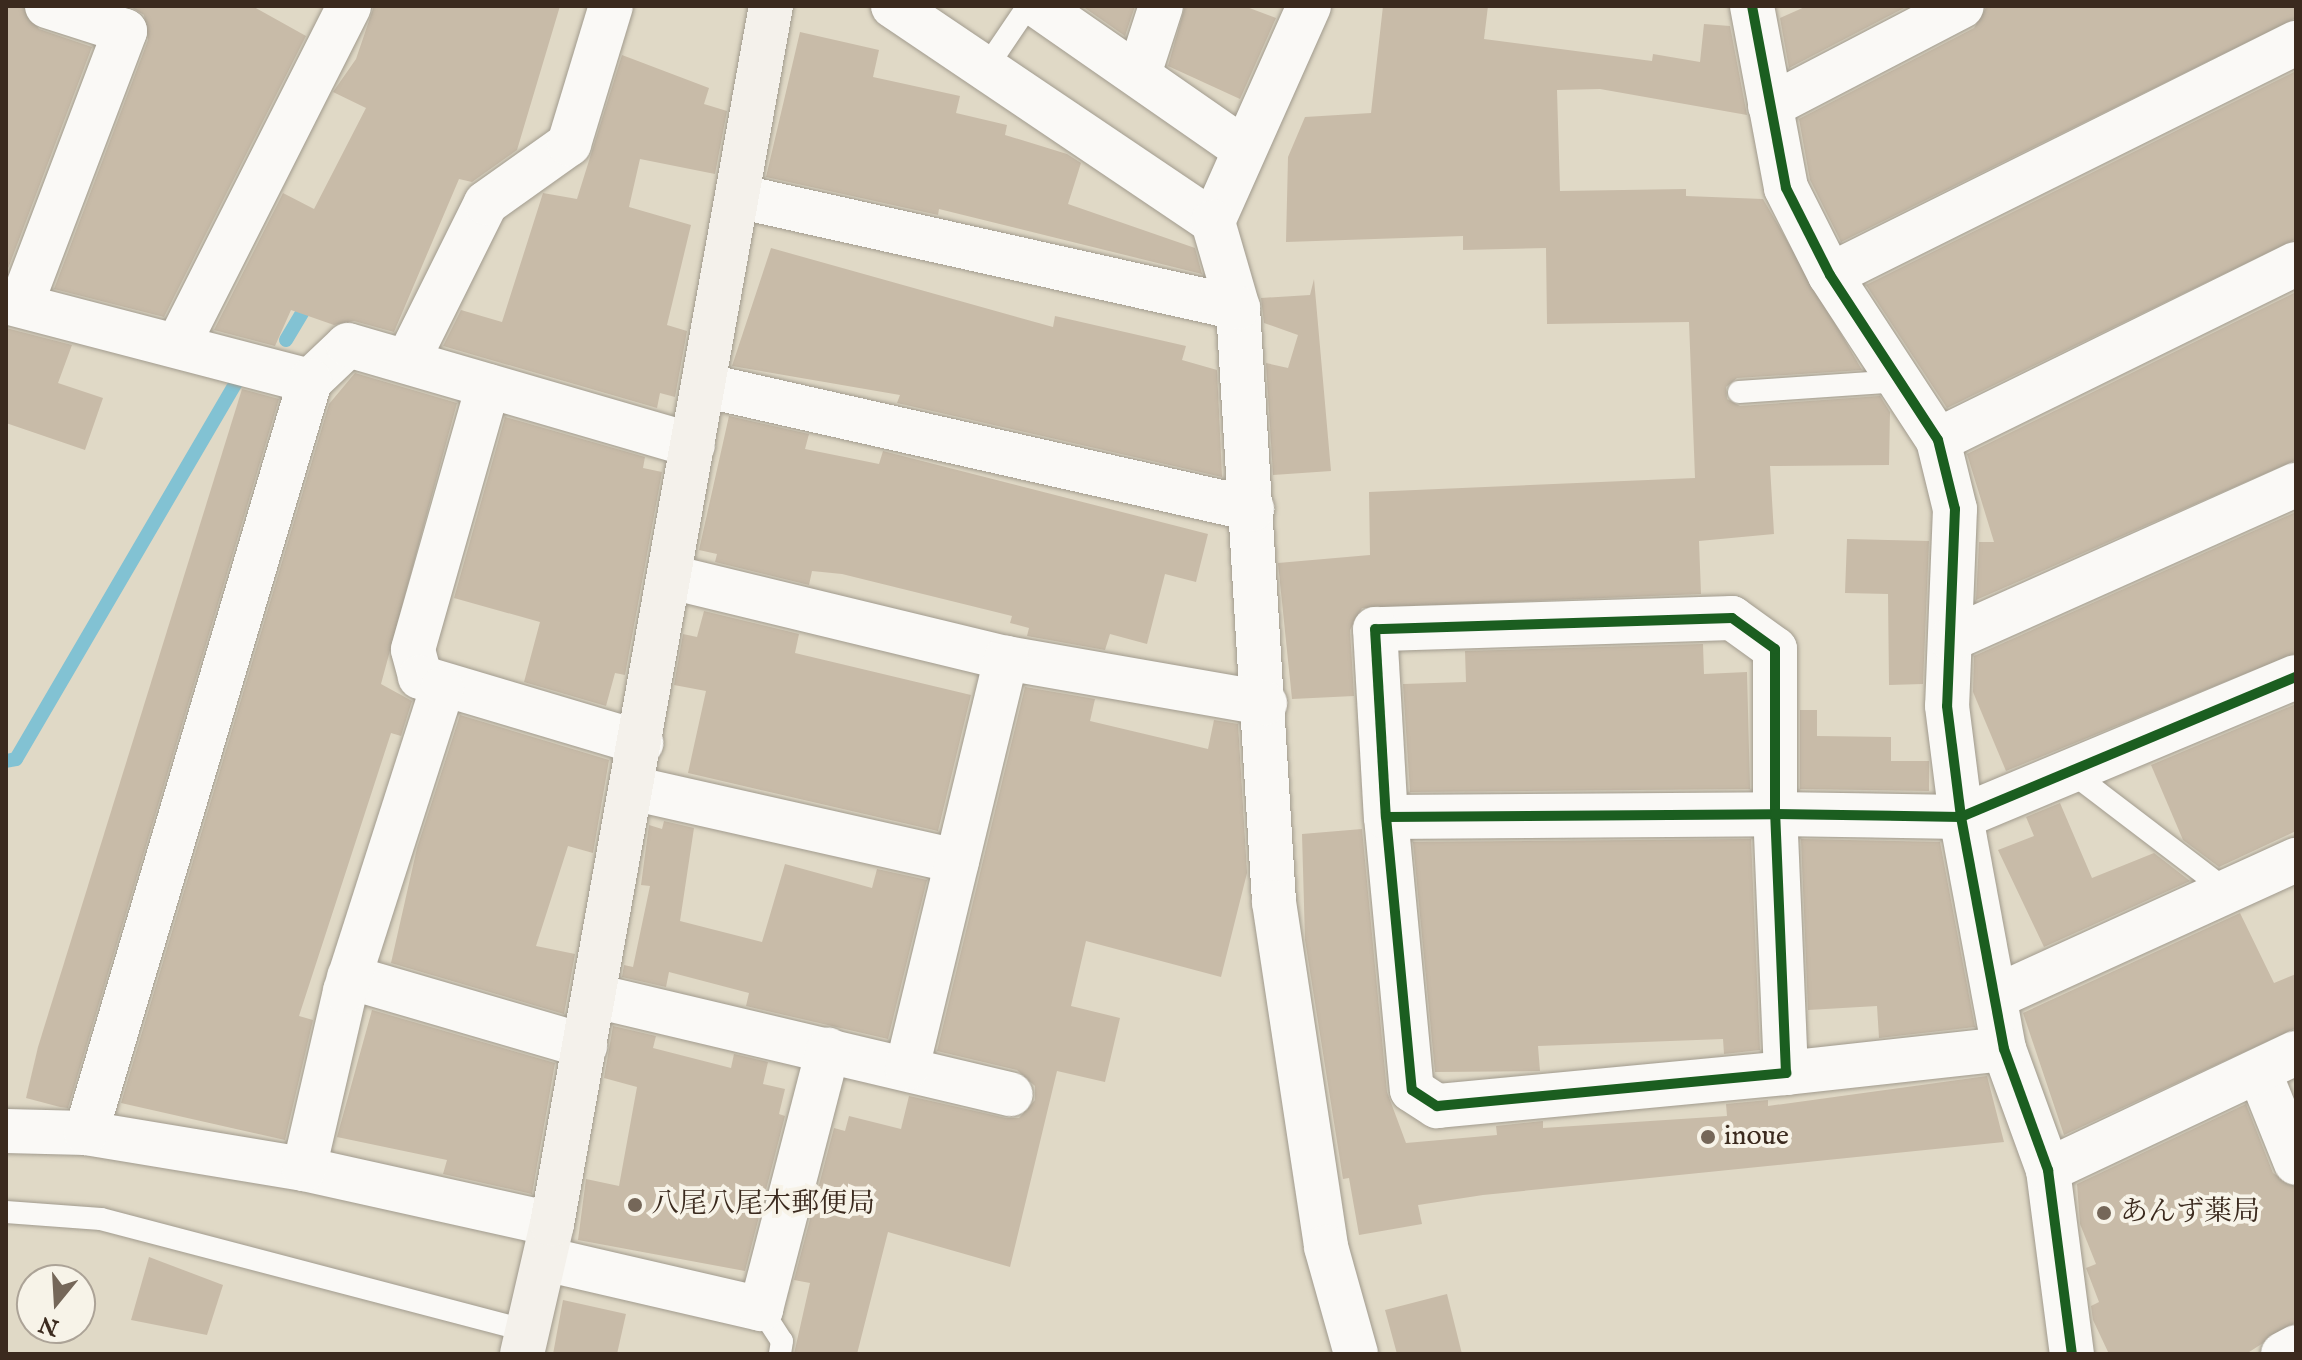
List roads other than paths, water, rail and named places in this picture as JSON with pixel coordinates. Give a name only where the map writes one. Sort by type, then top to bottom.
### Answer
[{"type":"street","points":[[47,6],[125,31],[14,304],[179,343],[310,381]]},
{"type":"street","points":[[179,343],[349,6]]},
{"type":"street","points":[[408,360],[486,203],[569,144],[611,6]]},
{"type":"street","points":[[524,1343],[549,1242],[595,996],[771,6]]},
{"type":"street","points":[[893,6],[1213,222]]},
{"type":"street","points":[[1038,6],[1242,148]]},
{"type":"street","points":[[1139,74],[1161,6]]},
{"type":"street","points":[[1309,6],[1242,148],[1213,222],[1238,308],[1265,703],[1274,902],[1326,1247],[1356,1354]]},
{"type":"street","points":[[1770,106],[1962,6]]},
{"type":"street","points":[[1754,7],[1786,188],[1830,275],[1938,440],[1955,509],[1947,706],[1961,817],[2004,1049],[2048,1170],[2072,1354]]},
{"type":"street","points":[[1830,275],[2296,43]]},
{"type":"street","points":[[737,196],[1238,308]]},
{"type":"street","points":[[1938,440],[2296,264]]},
{"type":"street","points":[[86,1133],[310,381],[348,345],[693,445]]},
{"type":"street","points":[[703,385],[1252,509]]},
{"type":"street","points":[[488,386],[413,650],[420,677],[442,689],[641,743]]},
{"type":"street","points":[[1951,639],[2296,485]]},
{"type":"street","points":[[671,577],[1006,658],[1265,703]]},
{"type":"street","points":[[1786,1073],[1775,814],[1775,649],[1732,618],[1375,629],[1386,817],[1412,1090],[1437,1106],[1786,1073],[2004,1049]]},
{"type":"street","points":[[907,1068],[1006,658]]},
{"type":"street","points":[[1386,817],[1775,814],[1961,817],[2075,775],[2296,677]]},
{"type":"street","points":[[304,1169],[349,977],[442,689]]},
{"type":"street","points":[[632,788],[957,861]]},
{"type":"street","points":[[1995,997],[2296,860]]},
{"type":"street","points":[[349,977],[585,1046]]},
{"type":"street","points":[[595,996],[1011,1094]]},
{"type":"street","points":[[6,1131],[86,1133],[304,1169],[761,1309],[828,1050]]},
{"type":"street","points":[[2048,1170],[2277,1062],[2296,1163]]},
{"type":"street","points":[[2283,1354],[2296,1347]]},
{"type":"lane","points":[[986,68],[1028,6]]},
{"type":"lane","points":[[1739,392],[1900,381]]},
{"type":"lane","points":[[2075,775],[2227,891]]},
{"type":"lane","points":[[6,1212],[101,1219],[524,1343]]},
{"type":"lane","points":[[761,1309],[782,1341],[780,1354]]},
{"type":"waterway","points":[[286,340],[311,298]]},
{"type":"waterway","points":[[6,761],[16,759],[241,374]]},
{"type":"place","name":"inoue","points":[[1708,1137]]},
{"type":"place","name":"八尾八尾木郵便局","points":[[635,1205]]},
{"type":"place","name":"あんず薬局","points":[[2104,1213]]}]
